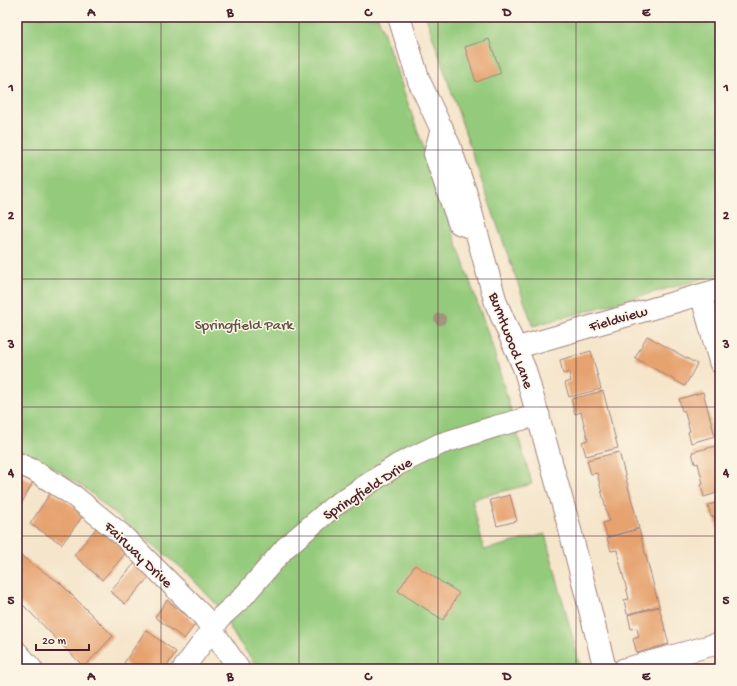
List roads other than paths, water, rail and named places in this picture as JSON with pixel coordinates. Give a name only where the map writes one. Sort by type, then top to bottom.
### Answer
[{"type":"main road","name":"Burntwood Lane","points":[[405,22],[431,70],[425,94],[442,128],[435,154],[458,223],[475,228],[496,303],[525,370],[569,526],[605,669]]},
{"type":"street","name":"Fieldview","points":[[516,348],[710,292]]},
{"type":"street","points":[[710,292],[720,363]]},
{"type":"street","name":"Springfield Drive","points":[[183,669],[222,616],[285,548],[334,506],[397,465],[440,444],[538,415]]},
{"type":"street","name":"Fairway Drive","points":[[17,463],[33,470],[74,496],[121,534],[203,616],[239,669]]},
{"type":"street","points":[[624,669],[720,643]]},
{"type":"street","points":[[17,652],[32,669]]},
{"type":"park label","name":"Springfield Park","points":[[244,324]]}]
